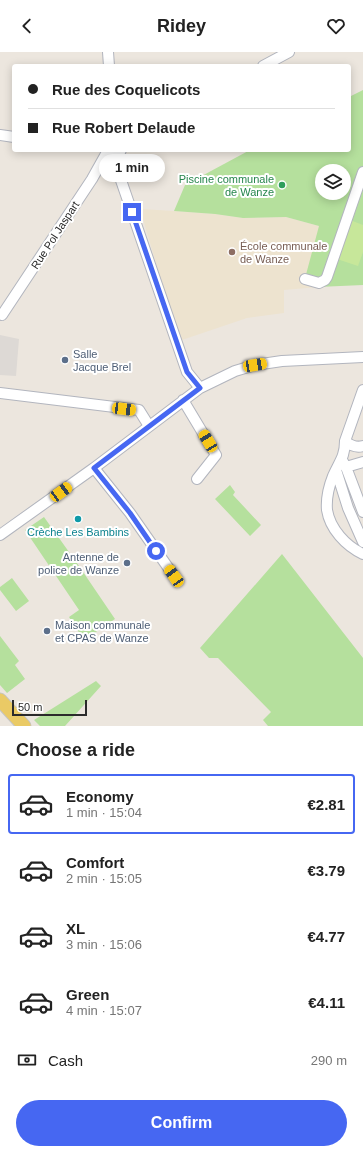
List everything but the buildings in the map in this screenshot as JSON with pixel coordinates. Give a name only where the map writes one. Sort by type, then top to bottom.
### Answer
[{"type":"main road","points":[[0,700],[24,726]]},
{"type":"street","points":[[108,52],[109,64]]},
{"type":"street","points":[[267,64],[289,52]]},
{"type":"street","points":[[0,135],[12,137]]},
{"type":"street","points":[[111,153],[187,372],[200,388]]},
{"type":"street","name":"Rue Pol Jaspart","points":[[1,315],[111,153]]},
{"type":"street","points":[[305,279],[319,283],[327,277],[363,172]]},
{"type":"street","points":[[0,535],[94,468],[200,388],[235,371],[255,365],[282,360],[363,357]]},
{"type":"street","points":[[363,390],[346,441],[341,466],[348,508],[363,542]]},
{"type":"street","points":[[0,393],[139,410],[149,426]]},
{"type":"street","points":[[183,400],[216,455],[197,479]]},
{"type":"street","points":[[346,441],[351,446],[363,446]]},
{"type":"street","points":[[363,462],[341,466],[333,476],[327,496],[327,510],[332,524],[339,535],[354,550],[363,554]]},
{"type":"street","points":[[341,466],[363,512]]},
{"type":"street","points":[[94,468],[130,513],[174,576]]},
{"type":"shaded area","name":"École communale de Wanze","points":[[140,209],[215,214],[243,218],[286,217],[319,226],[318,287],[284,290],[284,313],[247,318],[179,341]]},
{"type":"shaded area","points":[[0,335],[19,339],[16,376],[0,375]]},
{"type":"green space","points":[[363,90],[363,285],[318,287],[304,282],[319,226],[286,217],[243,218],[174,211],[185,185],[246,152],[351,152],[351,96]]},
{"type":"green space","points":[[350,220],[363,225],[363,252],[358,266],[337,259]]},
{"type":"green space","points":[[230,485],[235,492],[233,495],[261,525],[250,536],[215,499]]},
{"type":"green space","points":[[44,517],[115,619],[84,640],[69,617],[79,610],[25,530]]},
{"type":"green space","points":[[282,554],[363,658],[363,726],[268,726],[263,720],[271,712],[218,658],[209,658],[200,648]]},
{"type":"green space","points":[[12,578],[29,601],[16,611],[0,590],[0,587]]},
{"type":"green space","points":[[0,636],[19,661],[15,665],[25,679],[7,693],[0,685]]},
{"type":"green space","points":[[96,681],[101,686],[65,726],[40,726],[34,720]]},
{"type":"place","name":"Piscine communale de Wanze","points":[[282,185]]},
{"type":"place","name":"École communale de Wanze","points":[[232,252]]},
{"type":"place","name":"Salle Jacque Brel","points":[[65,360]]},
{"type":"place","name":"Crèche Les Bambins","points":[[78,519]]},
{"type":"place","name":"Antenne de police de Wanze","points":[[127,563]]},
{"type":"place","name":"Maison communale et CPAS de Wanze","points":[[47,631]]},
{"type":"route","points":[[132,212],[187,372],[200,388],[94,468],[130,513],[156,551]]}]
